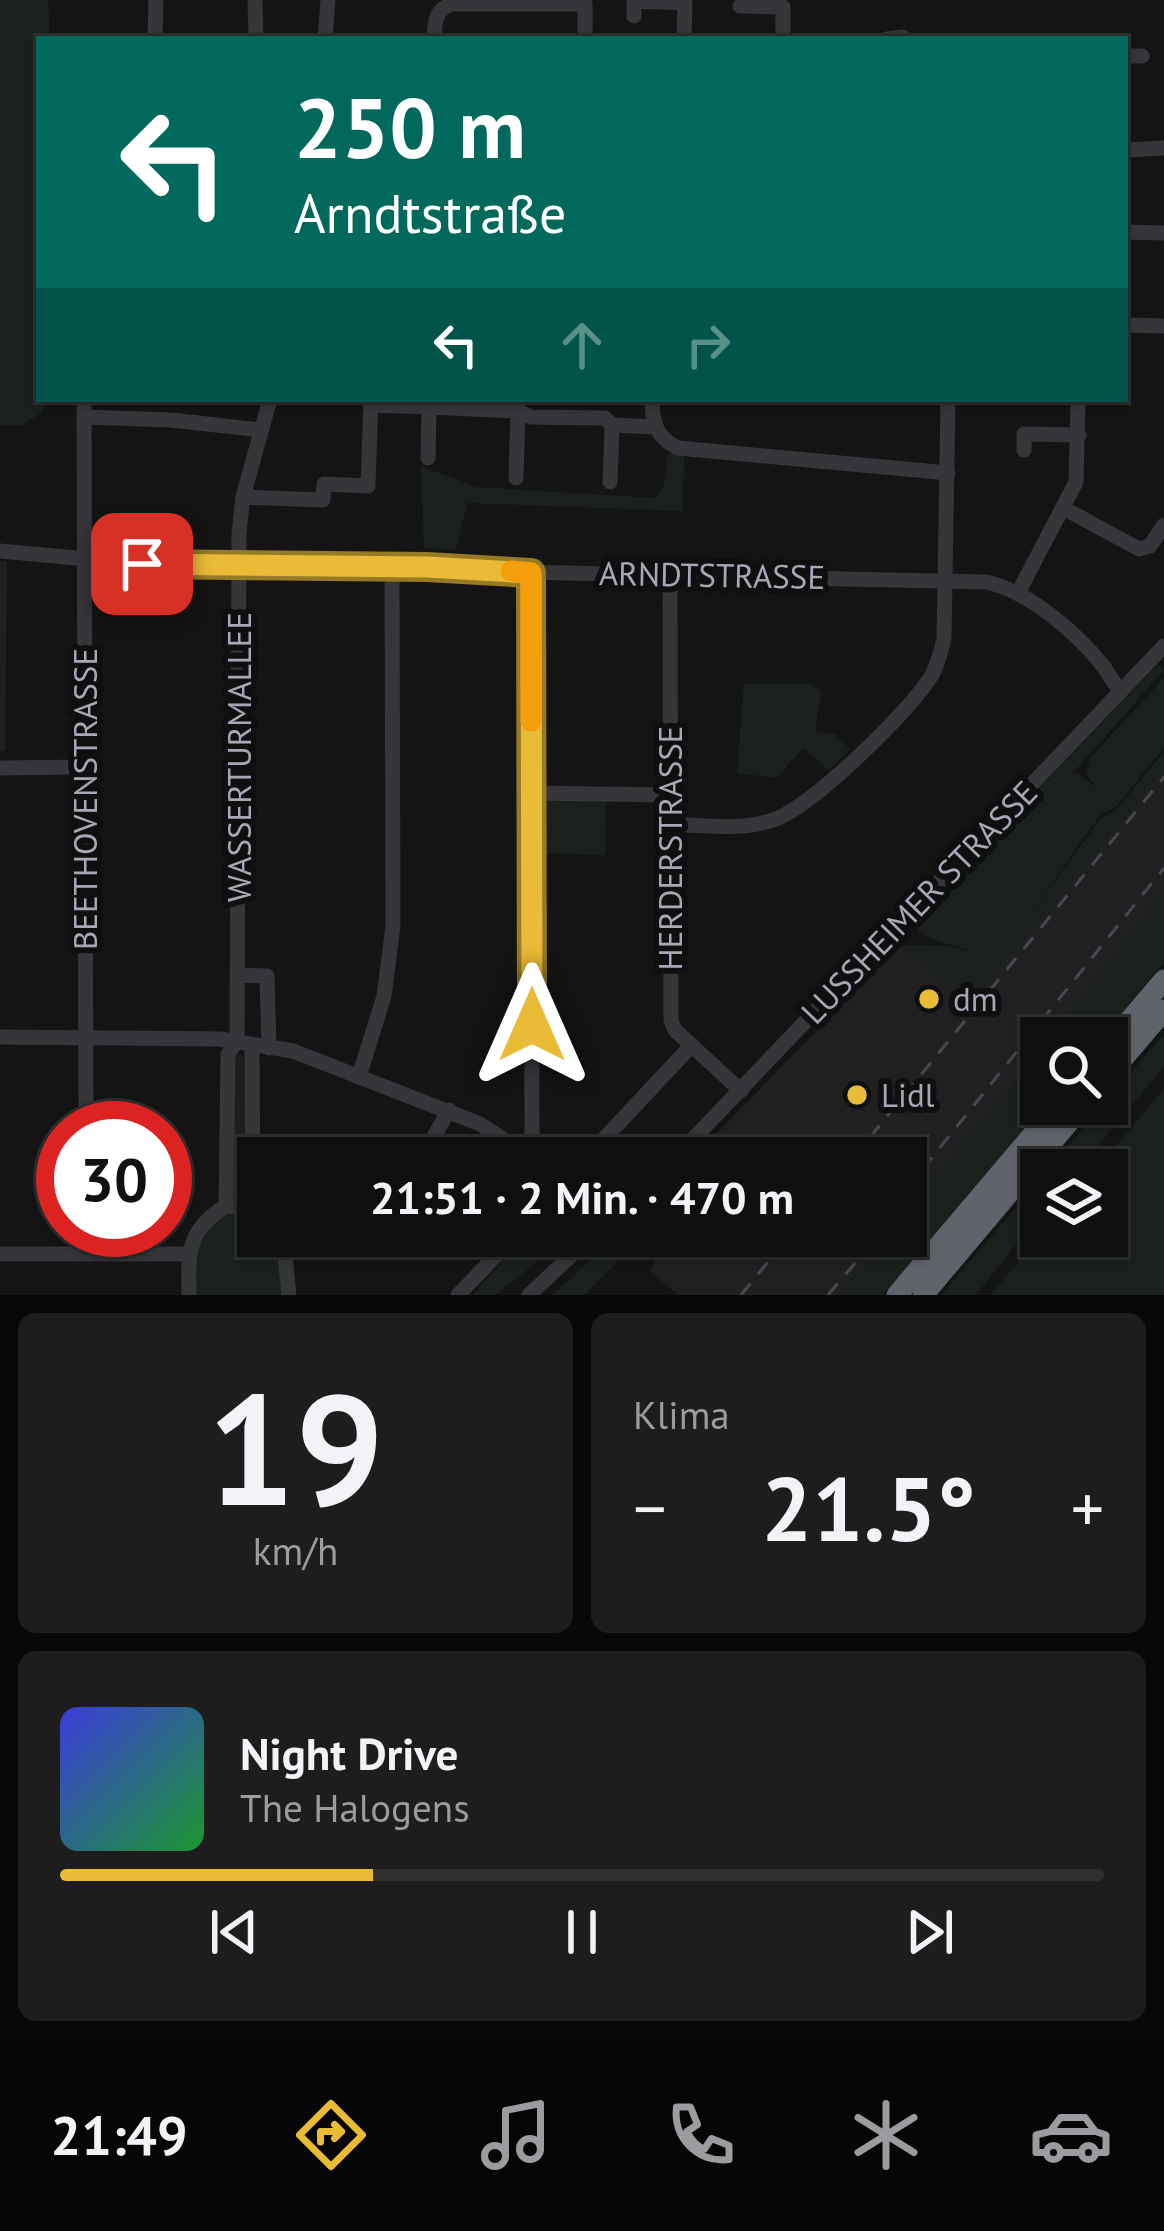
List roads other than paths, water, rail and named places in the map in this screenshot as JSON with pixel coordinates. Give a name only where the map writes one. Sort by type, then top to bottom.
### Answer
[{"type":"highway","points":[[1128,1022],[1164,980]]},
{"type":"highway","points":[[1128,1052],[1164,1010]]},
{"type":"highway","points":[[898,1295],[1041,1125]]},
{"type":"highway","points":[[923,1295],[1066,1125]]},
{"type":"street","points":[[155,36],[156,0]]},
{"type":"street","points":[[255,0],[256,36]]},
{"type":"street","points":[[325,36],[328,0]]},
{"type":"street","points":[[634,16],[634,1],[685,3],[684,36]]},
{"type":"street","points":[[434,36],[436,16],[452,4],[585,4],[585,36]]},
{"type":"street","points":[[740,6],[783,7],[782,36]]},
{"type":"street","points":[[1128,150],[1164,148]]},
{"type":"street","points":[[1128,232],[1164,233]]},
{"type":"street","points":[[1128,325],[1164,326]]},
{"type":"street","name":"BEETHOVENSTRASSE","points":[[84,402],[86,1101]]},
{"type":"street","name":"WASSERTURMALLEE","points":[[254,1137],[253,1046],[238,975],[240,567],[243,497],[269,402]]},
{"type":"street","points":[[243,497],[323,500],[324,484],[368,486],[371,402],[518,405],[531,417],[605,418],[612,425],[654,427]]},
{"type":"street","points":[[652,402],[654,427],[678,448],[948,473]]},
{"type":"street","points":[[670,824],[755,825],[784,816],[809,800],[907,705],[933,673],[944,639],[948,402]]},
{"type":"street","points":[[1019,591],[1076,482],[1078,402]]},
{"type":"street","points":[[428,458],[429,403]]},
{"type":"street","points":[[516,478],[518,405]]},
{"type":"street","points":[[84,417],[260,430]]},
{"type":"street","points":[[610,482],[612,425]]},
{"type":"street","points":[[1024,450],[1024,434],[1079,435]]},
{"type":"street","points":[[1065,509],[1139,549],[1150,546],[1164,525]]},
{"type":"street","name":"ARNDTSTRASSE","points":[[0,550],[142,564],[986,581],[1036,602],[1105,668],[1124,673],[1126,686]]},
{"type":"street","points":[[359,1077],[384,996],[393,926],[392,568]]},
{"type":"street","points":[[531,573],[532,1137]]},
{"type":"street","name":"HERDERSTRASSE","points":[[670,574],[670,1021],[740,1091]]},
{"type":"street","name":"LUSSHEIMER STRASSE","points":[[695,1137],[1164,646]]},
{"type":"street","points":[[0,768],[84,767]]},
{"type":"street","points":[[531,793],[670,794]]},
{"type":"street","name":"WASSERTURMALLEE","points":[[238,975],[268,976],[253,1046]]},
{"type":"street","points":[[0,1036],[86,1036],[293,1051],[449,1111],[500,1137]]},
{"type":"street","points":[[606,1137],[692,1045]]},
{"type":"street","name":"WASSERTURMALLEE","points":[[226,1206],[228,1054],[253,1046]]},
{"type":"street","points":[[434,1137],[449,1111]]},
{"type":"street","points":[[192,1245],[202,1224],[226,1206],[237,1206]]},
{"type":"street","points":[[0,1255],[36,1255]]},
{"type":"street","points":[[188,1257],[189,1295]]},
{"type":"street","points":[[286,1257],[289,1295]]},
{"type":"street","points":[[458,1295],[494,1257]]},
{"type":"street","points":[[529,1295],[570,1257]]},
{"type":"railway","points":[[870,1137],[1164,777]]},
{"type":"railway","points":[[927,1164],[1164,868]]},
{"type":"railway","points":[[741,1295],[772,1257]]},
{"type":"railway","points":[[828,1295],[860,1257]]},
{"type":"place","name":"dm","points":[[929,999]]},
{"type":"place","name":"Lidl","points":[[857,1095]]}]
